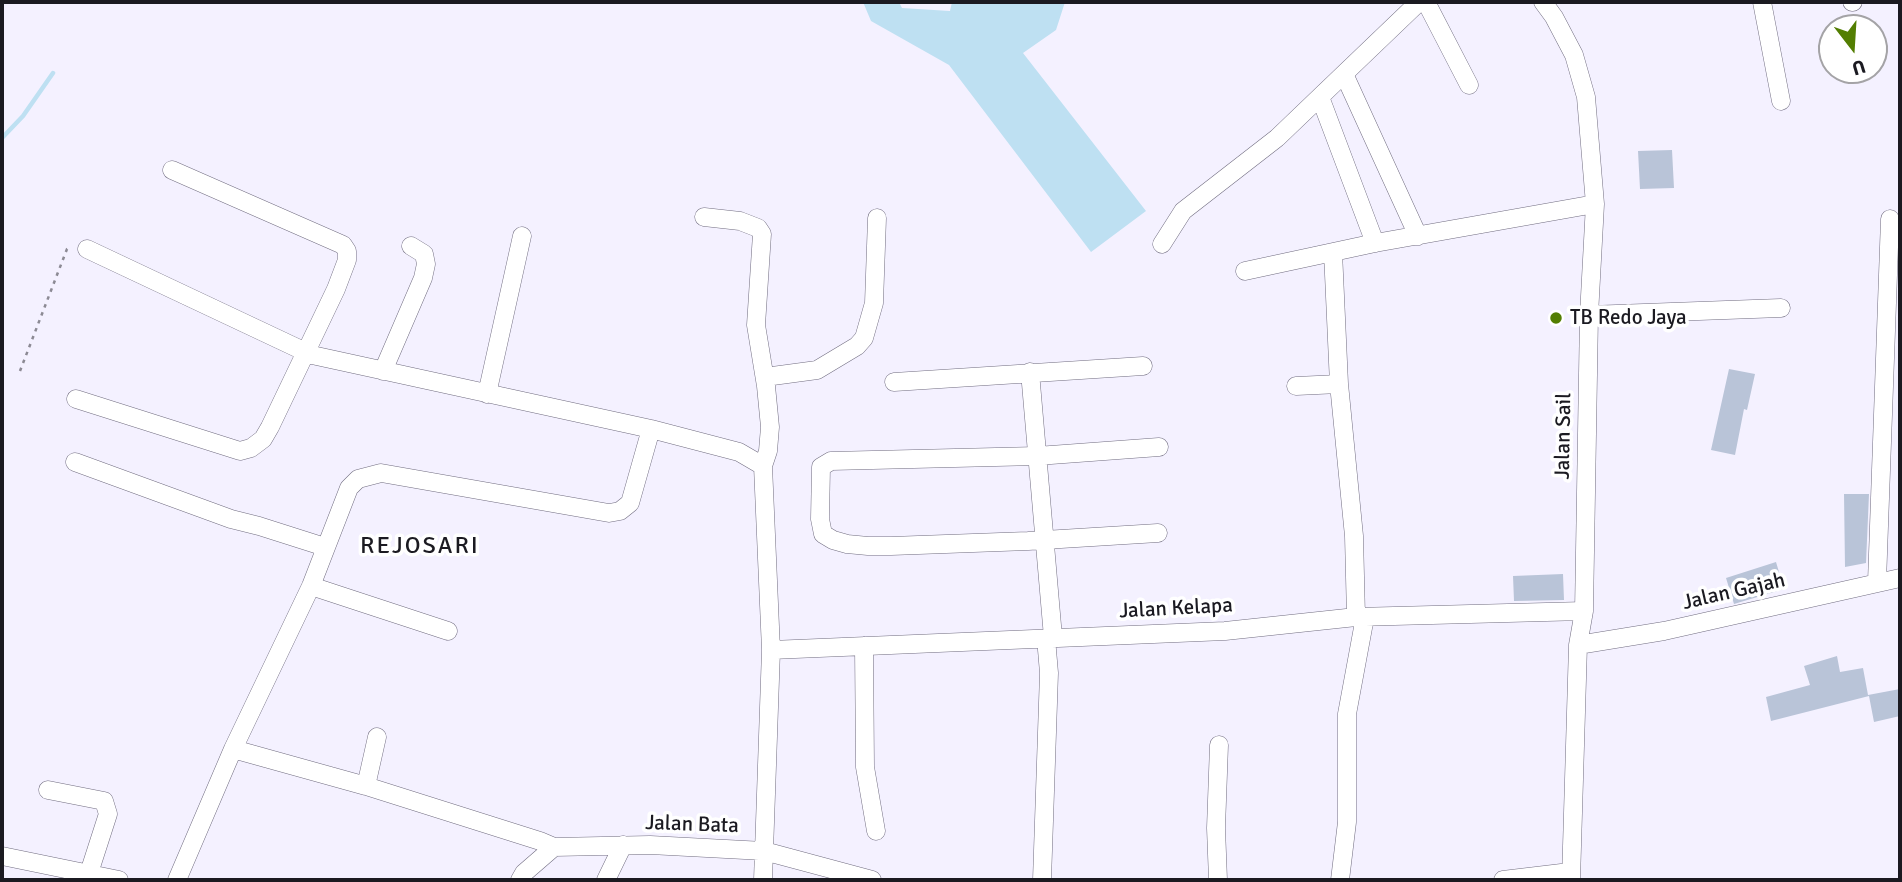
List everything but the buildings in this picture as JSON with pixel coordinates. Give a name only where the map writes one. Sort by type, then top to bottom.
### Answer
[{"type":"street","points":[[1162,244],[1183,211],[1277,138],[1419,2]]},
{"type":"street","points":[[1426,2],[1469,85]]},
{"type":"street","name":"Jalan Sail","points":[[1544,2],[1574,55],[1586,97],[1595,204],[1584,611],[1578,645],[1570,876]]},
{"type":"street","points":[[1762,2],[1781,101]]},
{"type":"street","points":[[1343,74],[1418,236]]},
{"type":"street","points":[[1320,97],[1375,243]]},
{"type":"street","points":[[76,399],[240,450],[251,448],[263,439],[336,289],[347,260],[347,251],[343,245],[172,170]]},
{"type":"street","points":[[1245,271],[1375,243],[1595,204]]},
{"type":"street","points":[[704,217],[740,221],[758,228],[762,234],[756,325],[770,427],[764,466],[771,650],[763,880]]},
{"type":"street","points":[[765,377],[817,370],[857,346],[864,338],[874,303],[877,218]]},
{"type":"street","points":[[1877,582],[1890,219]]},
{"type":"street","points":[[488,394],[522,236]]},
{"type":"street","points":[[383,371],[424,278],[424,254],[411,246]]},
{"type":"street","points":[[87,249],[312,355],[652,429],[738,452],[764,466]]},
{"type":"street","points":[[1333,252],[1339,384],[1361,617],[1347,714],[1347,822],[1340,880]]},
{"type":"street","points":[[1590,315],[1782,308]]},
{"type":"street","points":[[894,382],[1143,366]]},
{"type":"street","points":[[1030,372],[1049,638],[1042,880]]},
{"type":"street","points":[[1296,386],[1339,384]]},
{"type":"street","points":[[177,880],[233,749],[311,586],[349,488],[358,479],[381,473],[608,513],[620,511],[630,503],[652,429]]},
{"type":"street","points":[[1158,533],[868,546],[833,540],[822,534],[820,519],[821,467],[831,461],[1037,456],[1159,447]]},
{"type":"street","points":[[75,462],[232,519],[325,547]]},
{"type":"street","name":"Jalan Gajah","points":[[1578,645],[1664,631],[1900,578]]},
{"type":"street","points":[[311,586],[448,631]]},
{"type":"street","name":"Jalan Kelapa","points":[[771,650],[1225,631],[1361,617],[1584,611]]},
{"type":"street","points":[[864,646],[865,767],[876,831]]},
{"type":"street","points":[[366,786],[377,737]]},
{"type":"street","points":[[1218,880],[1216,828],[1219,745]]},
{"type":"street","points":[[233,749],[366,786],[554,847],[524,873],[520,880]]},
{"type":"street","points":[[48,790],[104,800],[108,814],[89,873]]},
{"type":"street","points":[[606,880],[622,845]]},
{"type":"street","name":"Jalan Bata","points":[[554,847],[650,845],[764,851],[872,880]]},
{"type":"street","points":[[2,856],[119,880]]},
{"type":"street","points":[[1503,880],[1570,876]]},
{"type":"path","points":[[20,372],[67,249],[74,245],[87,249]]},
{"type":"water","points":[[863,2],[899,2],[902,8],[950,11],[952,2],[1065,2],[1056,30],[1023,53],[1146,211],[1091,252],[949,65],[871,21]]},
{"type":"waterway","points":[[2,138],[23,116],[53,73]]},
{"type":"place","name":"TB Redo Jaya","points":[[1556,318]]},
{"type":"district","name":"REJOSARI","points":[[420,547]]}]
